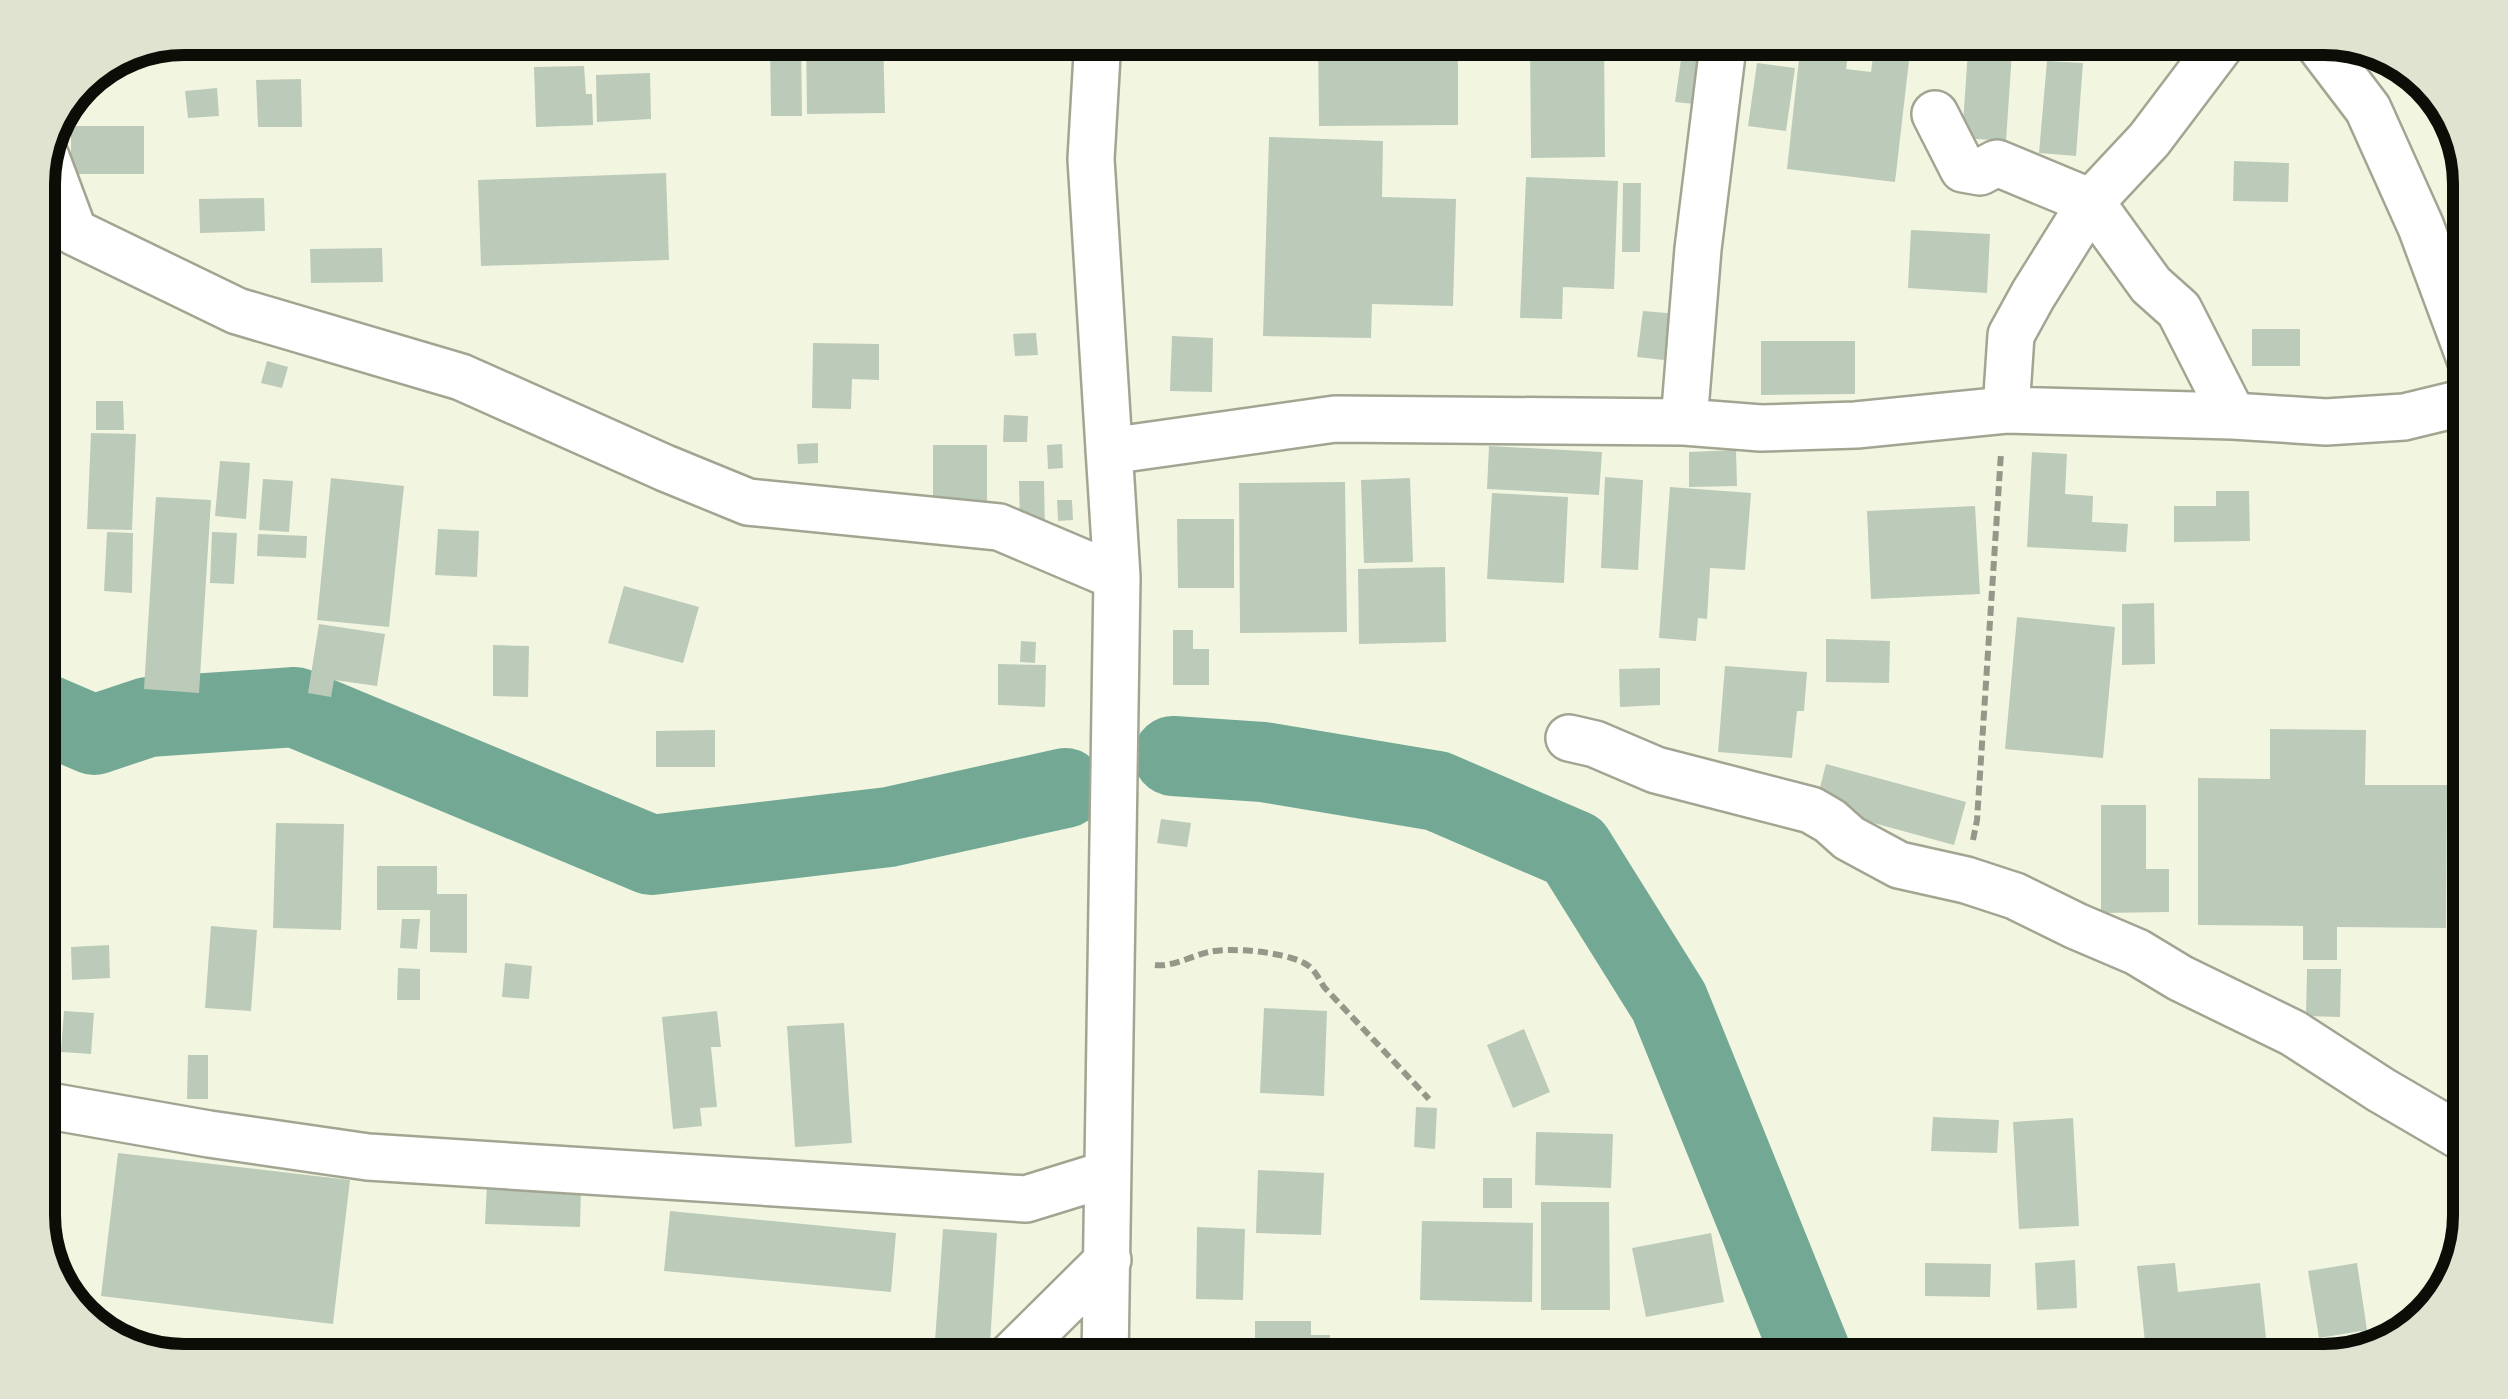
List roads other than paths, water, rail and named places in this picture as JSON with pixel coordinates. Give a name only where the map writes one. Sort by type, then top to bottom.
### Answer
[{"type":"street","points":[[1097,55],[1092,159],[1117,577],[1106,1344]]},
{"type":"street","points":[[1684,422],[1698,249],[1722,55]]},
{"type":"street","points":[[2006,410],[2011,335],[2091,202],[2149,140],[2213,55]]},
{"type":"street","points":[[2327,55],[2368,109],[2421,228],[2453,314]]},
{"type":"street","points":[[1935,114],[1963,168],[1980,172],[1997,163],[2091,202],[2152,285],[2179,310],[2232,416]]},
{"type":"street","points":[[55,181],[74,232],[238,310],[461,377],[748,502],[999,528],[1117,577]]},
{"type":"street","points":[[1109,451],[1336,418],[1684,422],[1761,428],[1856,425],[2006,410],[2326,422],[2404,417],[2453,405]]},
{"type":"street","points":[[1569,738],[1595,744],[1656,770],[1812,810],[1849,838],[1899,865],[2015,896],[2137,952],[2180,978],[2293,1033],[2453,1132]]},
{"type":"street","points":[[55,1107],[368,1157],[1026,1199],[1107,1174]]},
{"type":"street","points":[[1024,1344],[1108,1260]]},
{"type":"waterway","points":[[55,718],[94,735],[148,717],[295,707],[651,855],[889,827],[1065,788]]},
{"type":"waterway","points":[[1173,756],[1263,762],[1437,791],[1574,850],[1669,1002],[1807,1344]]}]
